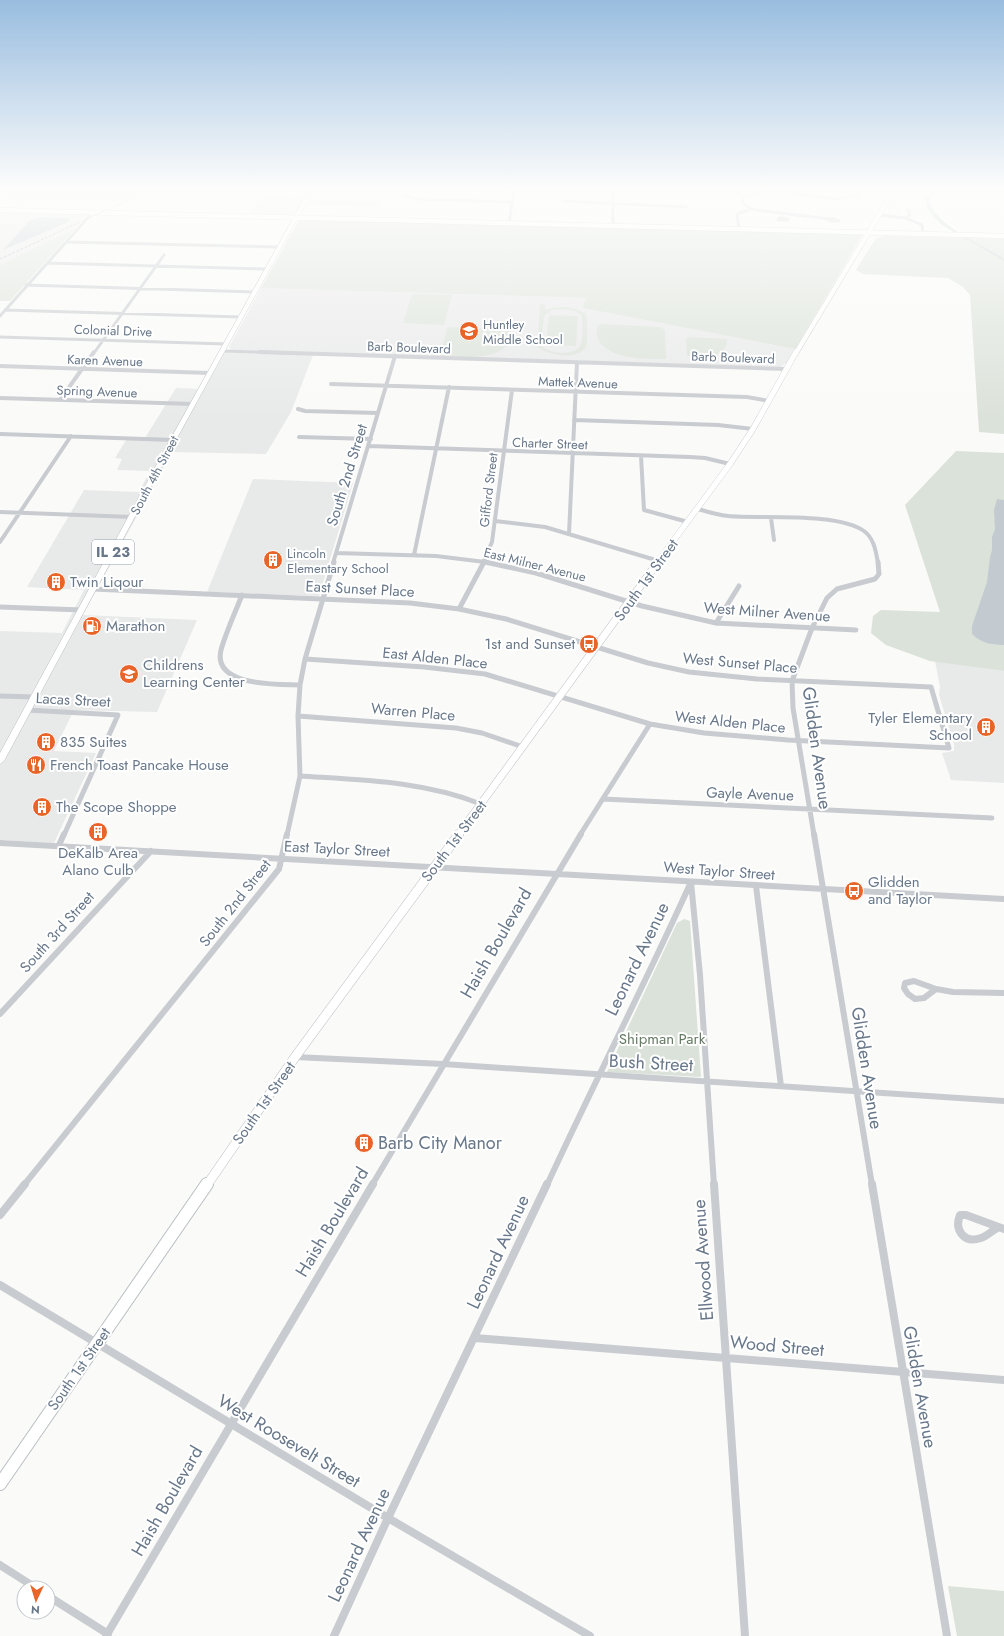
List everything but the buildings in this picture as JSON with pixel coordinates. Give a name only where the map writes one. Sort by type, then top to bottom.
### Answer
[{"type":"main road","name":"South 4th Street","points":[[0,761],[269,266]]},
{"type":"street","points":[[0,316],[44,266]]},
{"type":"street","points":[[60,400],[156,266]]},
{"type":"street","points":[[169,266],[267,269]]},
{"type":"street","name":"South 1st Street","points":[[0,1484],[295,1057],[730,464],[753,429],[848,266]]},
{"type":"street","points":[[26,285],[255,292]]},
{"type":"street","points":[[5,310],[241,317]]},
{"type":"street","name":"Colonial Drive","points":[[0,337],[226,344]]},
{"type":"street","name":"Barb Boulevard","points":[[222,351],[788,369]]},
{"type":"street","name":"South 2nd Street","points":[[0,1216],[280,869],[300,776],[298,716],[300,685],[305,659],[395,356]]},
{"type":"street","points":[[569,534],[577,362]]},
{"type":"street","name":"Karen Avenue","points":[[0,366],[210,373]]},
{"type":"street","name":"Mattek Avenue","points":[[331,384],[747,397],[769,401]]},
{"type":"street","points":[[414,555],[450,387]]},
{"type":"street","name":"Gifford Street","points":[[459,609],[484,562],[492,542],[512,390]]},
{"type":"street","name":"Spring Avenue","points":[[0,398],[193,404]]},
{"type":"street","points":[[298,409],[305,411],[378,413]]},
{"type":"street","points":[[574,420],[724,425],[753,429]]},
{"type":"street","points":[[0,434],[173,440]]},
{"type":"street","points":[[0,542],[71,436]]},
{"type":"street","points":[[299,437],[371,439]]},
{"type":"street","name":"Charter Street","points":[[369,446],[705,458],[730,464]]},
{"type":"street","points":[[641,456],[644,510],[688,522]]},
{"type":"street","points":[[698,509],[726,516],[771,518],[774,540]]},
{"type":"street","points":[[0,512],[132,517]]},
{"type":"street","name":"Glidden Avenue","points":[[771,518],[844,523],[863,530],[868,535],[873,545],[879,569],[877,578],[834,591],[827,598],[812,628],[792,681],[793,708],[855,1090],[947,1636]]},
{"type":"street","points":[[495,521],[528,524],[569,534],[659,561]]},
{"type":"street","name":"East Milner Avenue","points":[[336,553],[414,555],[484,562],[536,573],[630,602]]},
{"type":"street","points":[[716,623],[739,586]]},
{"type":"street","name":"East Sunset Place","points":[[93,589],[400,602],[459,609],[518,622],[597,646]]},
{"type":"street","points":[[242,595],[221,651],[220,659],[224,669],[234,676],[249,682],[300,685]]},
{"type":"street","name":"West Milner Avenue","points":[[630,602],[681,617],[716,623],[856,630]]},
{"type":"street","points":[[0,607],[82,610]]},
{"type":"street","name":"West Sunset Place","points":[[597,646],[648,663],[689,672],[726,677],[931,687],[949,748]]},
{"type":"street","name":"East Alden Place","points":[[305,659],[466,671],[503,678],[560,696]]},
{"type":"street","points":[[0,696],[34,698]]},
{"type":"street","name":"West Alden Place","points":[[560,696],[650,724],[725,736],[949,748]]},
{"type":"street","name":"Lacas Street","points":[[27,710],[118,715],[60,846]]},
{"type":"street","name":"Warren Place","points":[[298,716],[448,726],[482,733],[523,747]]},
{"type":"street","name":"Haish Boulevard","points":[[107,1635],[555,875],[650,724]]},
{"type":"street","points":[[300,776],[424,786],[456,793],[481,804]]},
{"type":"street","name":"Gayle Avenue","points":[[603,800],[810,808],[992,818]]},
{"type":"street","name":"East Taylor Street","points":[[0,843],[433,868]]},
{"type":"street","name":"South 3rd Street","points":[[0,1014],[151,851]]},
{"type":"street","name":"West Taylor Street","points":[[433,868],[1004,899]]},
{"type":"street","name":"Leonard Avenue","points":[[334,1636],[388,1518],[475,1338],[598,1075],[654,967],[691,882]]},
{"type":"street","name":"Ellwood Avenue","points":[[691,882],[700,975],[706,1081],[745,1636]]},
{"type":"street","points":[[756,886],[781,1086]]},
{"type":"street","points":[[937,989],[926,998],[920,1000],[912,998],[904,988],[905,983],[912,980],[919,981],[937,989],[1004,993]]},
{"type":"street","name":"Bush Street","points":[[295,1057],[443,1064],[1004,1101]]},
{"type":"street","points":[[969,1214],[1000,1228],[973,1240],[963,1237],[957,1230],[957,1220],[960,1215],[969,1214]]},
{"type":"street","name":"West Roosevelt Street","points":[[0,1285],[231,1425],[590,1636]]},
{"type":"street","name":"Wood Street","points":[[475,1338],[1004,1380]]},
{"type":"street","points":[[0,1565],[23,1580]]},
{"type":"street","points":[[56,1601],[107,1635]]},
{"type":"shaded area","name":"Huntley Middle School","points":[[261,288],[586,298],[582,308],[795,349],[788,362],[780,367],[231,350],[229,347]]},
{"type":"shaded area","points":[[220,352],[313,355],[291,412],[266,454],[172,452],[83,615],[197,620],[157,712],[74,710],[54,751],[96,753],[54,843],[0,840],[0,631],[62,633],[84,590],[27,587],[84,490],[139,492],[150,471],[117,470],[122,459],[115,458],[128,437],[145,438],[176,388],[200,389]]},
{"type":"shaded area","points":[[253,479],[353,483],[319,596],[207,592]]},
{"type":"shaded area","points":[[997,499],[1004,500],[1004,645],[983,642],[972,634],[972,626],[987,582],[992,550],[992,537],[995,529],[994,510]]},
{"type":"shaded area","points":[[935,661],[1004,671],[1004,783],[951,780],[942,753],[954,751],[954,744],[939,695],[940,687]]},
{"type":"green space","points":[[0,266],[41,266],[10,301],[0,301]]},
{"type":"green space","points":[[273,266],[844,266],[795,349],[582,308],[586,298],[261,288]]},
{"type":"green space","points":[[858,266],[1004,266],[1004,434],[979,432],[970,295],[963,287],[948,278],[863,274],[856,270]]},
{"type":"green space","points":[[412,294],[452,295],[444,325],[403,323]]},
{"type":"green space","points":[[540,304],[545,304],[545,310],[555,307],[565,307],[576,309],[585,313],[587,316],[587,343],[586,347],[582,351],[576,354],[562,355],[547,352],[537,346]],"holes":[[[563,309],[575,311],[581,315],[582,318],[582,336],[580,346],[572,352],[566,353],[554,352],[544,347],[541,344],[544,316],[552,310]]]},
{"type":"green space","points":[[549,315],[578,316],[576,346],[546,345]]},
{"type":"green space","points":[[600,324],[660,327],[665,330],[666,359],[629,357],[610,351],[603,346],[598,339],[597,332]]},
{"type":"green space","points":[[450,327],[510,329],[511,342],[495,353],[478,357],[440,356],[447,329]]},
{"type":"green space","points":[[690,337],[727,339],[726,346],[719,354],[707,356],[687,356],[686,339]]},
{"type":"green space","points":[[956,451],[1004,453],[1004,671],[930,661],[886,645],[871,633],[873,616],[881,610],[940,612],[905,505]]},
{"type":"green space","name":"Shipman Park","points":[[684,919],[690,921],[701,1077],[607,1072],[677,923]]},
{"type":"green space","points":[[948,1586],[1004,1591],[1004,1636],[957,1636]]},
{"type":"place","name":"Huntley Middle School","points":[[469,331]]},
{"type":"place","name":"Lincoln Elementary School","points":[[273,560]]},
{"type":"place","name":"Twin Liqour","points":[[56,582]]},
{"type":"place","name":"Marathon","points":[[92,626]]},
{"type":"place","name":"1st and Sunset","points":[[589,644]]},
{"type":"place","name":"Childrens Learning Center","points":[[129,674]]},
{"type":"place","name":"Tyler Elementary School","points":[[986,727]]},
{"type":"place","name":"835 Suites","points":[[46,742]]},
{"type":"place","name":"French Toast Pancake House","points":[[36,765]]},
{"type":"place","name":"The Scope Shoppe","points":[[42,807]]},
{"type":"place","name":"DeKalb Area Alano Culb","points":[[98,832]]},
{"type":"place","name":"Glidden and Taylor","points":[[854,891]]},
{"type":"place","name":"Barb City Manor","points":[[364,1143]]}]
